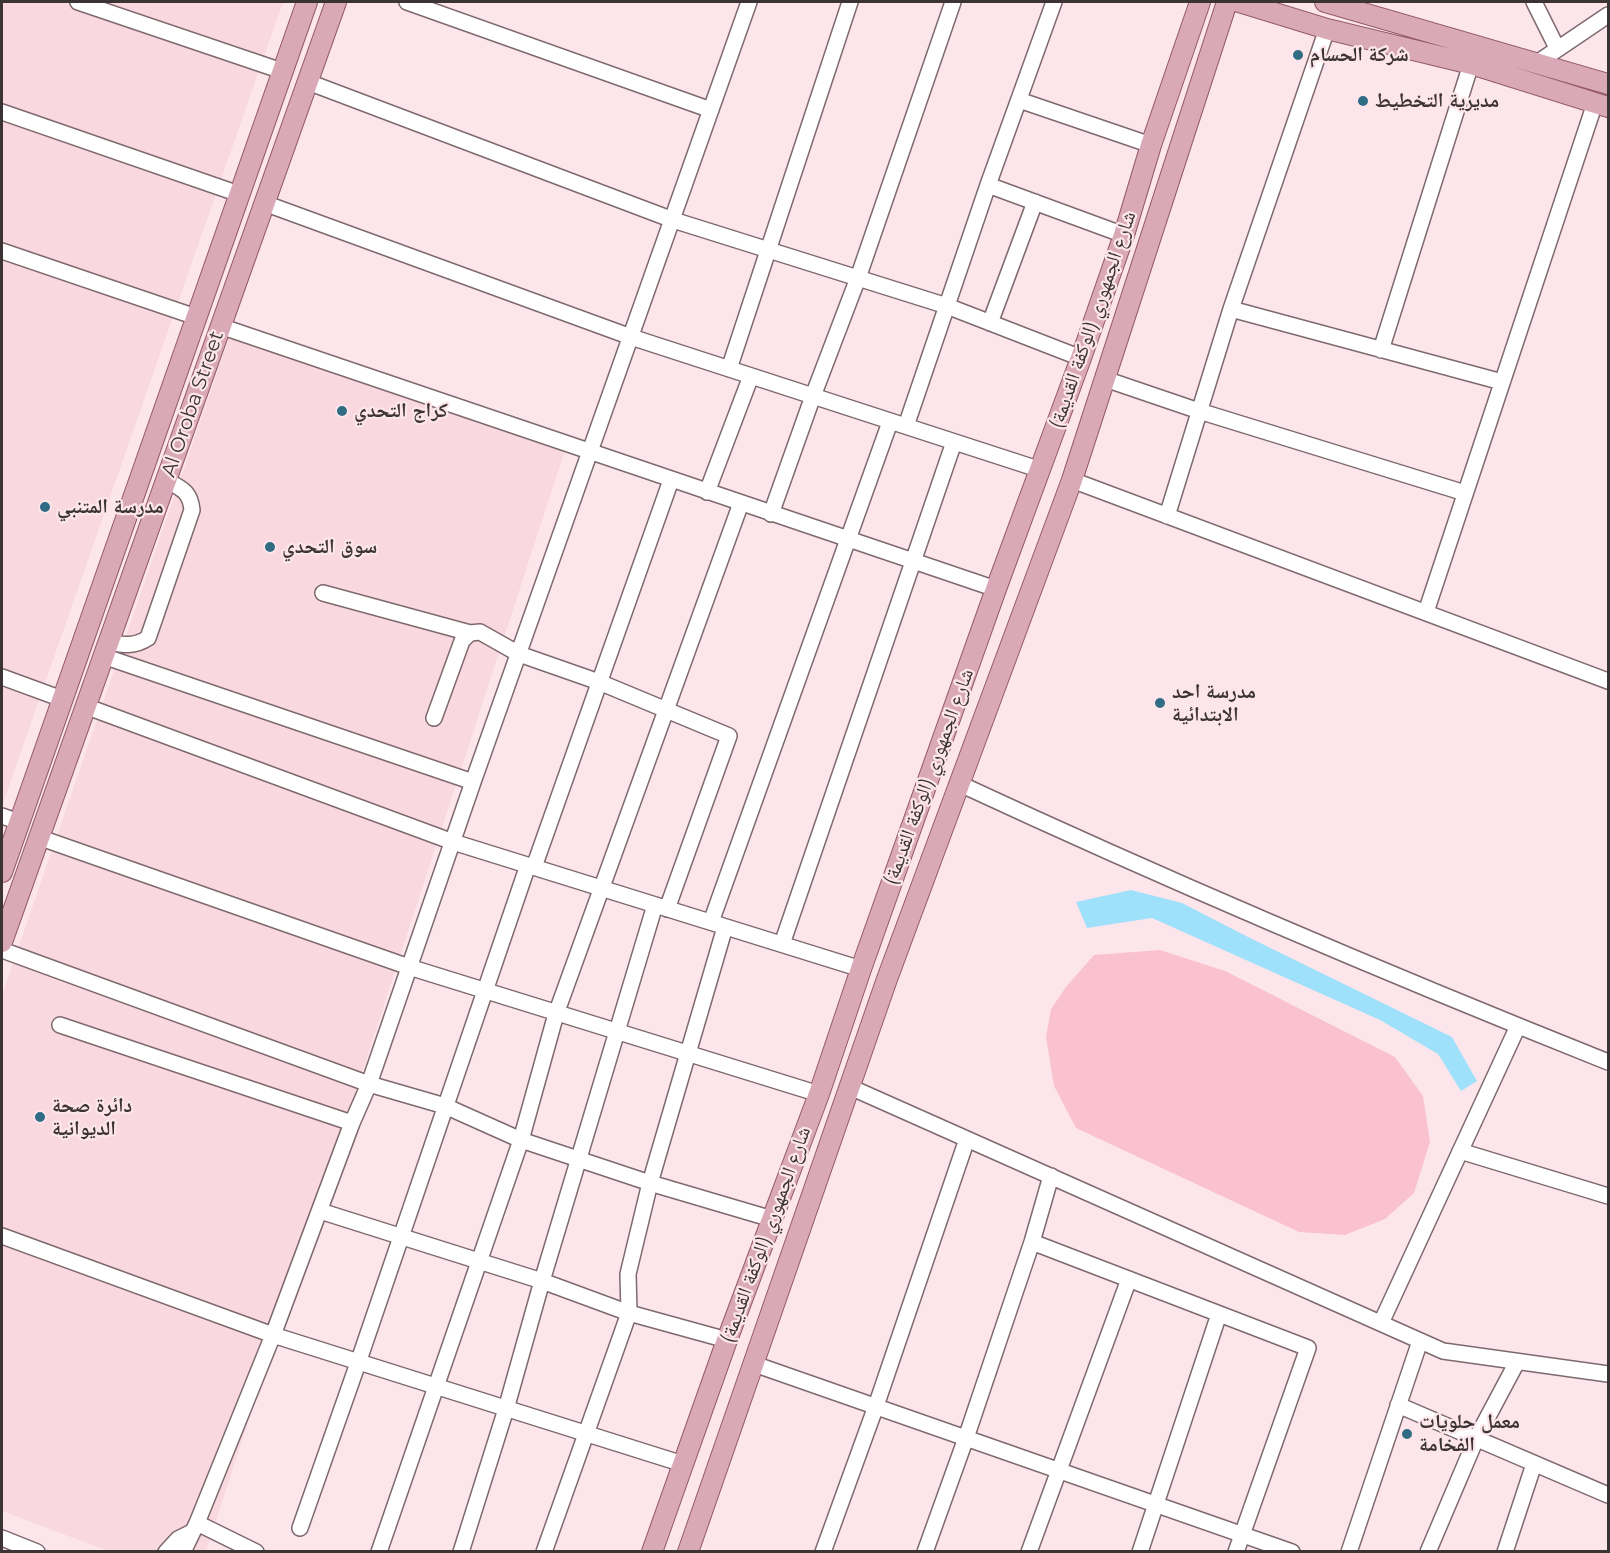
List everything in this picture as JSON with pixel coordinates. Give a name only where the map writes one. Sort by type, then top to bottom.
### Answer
[{"type":"main road","name":"Al Oroba Street","points":[[2,872],[10,819],[62,699],[307,2]]},
{"type":"main road","name":"Al Oroba Street","points":[[2,942],[336,2]]},
{"type":"main road","name":"شارع الجمهوري (الوكفة القديمة)","points":[[652,1551],[727,1340],[819,1094],[940,746],[1081,358],[1124,236],[1151,145],[1200,2]]},
{"type":"main road","name":"شارع الجمهوري (الوكفة القديمة)","points":[[688,1551],[887,979],[1072,480],[1227,2]]},
{"type":"main road","points":[[1239,2],[1328,29],[1472,64],[1602,105]]},
{"type":"main road","points":[[1331,2],[1608,84]]},
{"type":"main road","points":[[1022,520],[1053,531]]},
{"type":"main road","points":[[940,746],[970,757]]},
{"type":"street","points":[[78,2],[282,71]]},
{"type":"street","points":[[407,2],[711,110]]},
{"type":"street","points":[[183,1551],[273,1335],[352,1123],[369,1084],[473,782],[673,220],[747,2]]},
{"type":"street","points":[[729,369],[850,2]]},
{"type":"street","points":[[771,514],[858,278],[953,2]]},
{"type":"street","points":[[906,426],[988,185],[1054,2]]},
{"type":"street","points":[[1534,2],[1557,48]]},
{"type":"street","points":[[1538,63],[1608,15]]},
{"type":"street","points":[[1167,516],[1231,309],[1328,29]]},
{"type":"street","points":[[1381,350],[1472,64]]},
{"type":"street","points":[[308,82],[673,220],[947,306],[1081,358]]},
{"type":"street","points":[[1019,100],[1151,145]]},
{"type":"street","points":[[1426,612],[1502,382],[1602,105]]},
{"type":"street","points":[[2,112],[239,194]]},
{"type":"street","points":[[988,185],[1124,236]]},
{"type":"street","points":[[990,322],[1035,202]]},
{"type":"street","points":[[264,203],[631,337],[1041,470]]},
{"type":"street","points":[[2,251],[196,317]]},
{"type":"street","points":[[1231,309],[1502,382]]},
{"type":"street","points":[[220,326],[996,589]]},
{"type":"street","points":[[707,492],[751,376]]},
{"type":"street","points":[[1105,379],[1199,411],[1466,493]]},
{"type":"street","points":[[544,1551],[629,1312],[628,1274],[650,1183],[687,1054],[718,925],[847,539],[890,422]]},
{"type":"street","points":[[782,944],[954,442]]},
{"type":"street","points":[[105,649],[139,644],[148,638],[192,510],[191,499],[184,490],[166,480]]},
{"type":"street","points":[[300,1528],[484,991],[599,682],[671,480]]},
{"type":"street","points":[[1072,480],[1608,681]]},
{"type":"street","points":[[379,1551],[521,1140],[556,1014],[741,503]]},
{"type":"street","points":[[323,593],[470,633],[480,632],[519,654],[599,682],[729,736],[661,907],[617,1033],[506,1409],[461,1551]]},
{"type":"street","points":[[434,718],[462,641],[470,633]]},
{"type":"street","points":[[105,649],[473,782]]},
{"type":"street","points":[[2,677],[62,699]]},
{"type":"street","points":[[85,706],[453,842],[861,969]]},
{"type":"street","points":[[960,784],[1097,848],[1608,1062]]},
{"type":"street","points":[[38,837],[409,967],[819,1094]]},
{"type":"street","points":[[2,950],[369,1084],[445,1106],[521,1140],[650,1183],[772,1219]]},
{"type":"street","points":[[60,1025],[352,1123]]},
{"type":"street","points":[[1381,1323],[1518,1026]]},
{"type":"street","points":[[849,1087],[1443,1351],[1608,1374]]},
{"type":"street","points":[[824,1551],[967,1139]]},
{"type":"street","points":[[1461,1151],[1608,1196]]},
{"type":"street","points":[[925,1551],[1032,1242],[1051,1176]]},
{"type":"street","points":[[320,1210],[542,1281],[629,1312],[727,1340]]},
{"type":"street","points":[[2,1236],[273,1335],[683,1464]]},
{"type":"street","points":[[1032,1242],[1308,1348],[1236,1551]]},
{"type":"street","points":[[1029,1551],[1129,1280]]},
{"type":"street","points":[[1140,1551],[1219,1314]]},
{"type":"street","points":[[1349,1551],[1420,1341]]},
{"type":"street","points":[[1428,1551],[1476,1439],[1517,1362]]},
{"type":"street","points":[[754,1364],[1292,1551]]},
{"type":"street","points":[[1398,1405],[1608,1495]]},
{"type":"street","points":[[1505,1551],[1534,1464]]},
{"type":"street","points":[[166,1551],[194,1527]]},
{"type":"street","points":[[194,1527],[256,1551]]},
{"type":"street","points":[[2,1538],[38,1551]]},
{"type":"shaded area","points":[[2,2],[283,2],[2,806]]},
{"type":"shaded area","points":[[229,338],[566,447],[206,1551],[108,1551],[2,1511],[2,995]]},
{"type":"shaded area","points":[[1160,950],[1225,971],[1395,1057],[1423,1096],[1430,1142],[1414,1193],[1385,1219],[1345,1235],[1299,1232],[1076,1128],[1054,1086],[1046,1037],[1051,1009],[1066,987],[1094,955]]},
{"type":"building","points":[[1131,890],[1182,903],[1452,1037],[1477,1081],[1461,1091],[1438,1054],[1380,1020],[1152,918],[1087,928],[1076,902]]},
{"type":"place","name":"شركة الحسام","points":[[1298,55]]},
{"type":"place","name":"مديرية التخطيط","points":[[1363,101]]},
{"type":"place","name":"كراج التحدي","points":[[342,411]]},
{"type":"place","name":"مدرسة المتنبي","points":[[45,507]]},
{"type":"place","name":"سوق التحدي","points":[[270,547]]},
{"type":"place","name":"مدرسة احد الابتدائية","points":[[1160,703]]},
{"type":"place","name":"دائرة صحة الديوانية","points":[[40,1117]]},
{"type":"place","name":"معمل حلويات الفخامة","points":[[1407,1434]]}]
